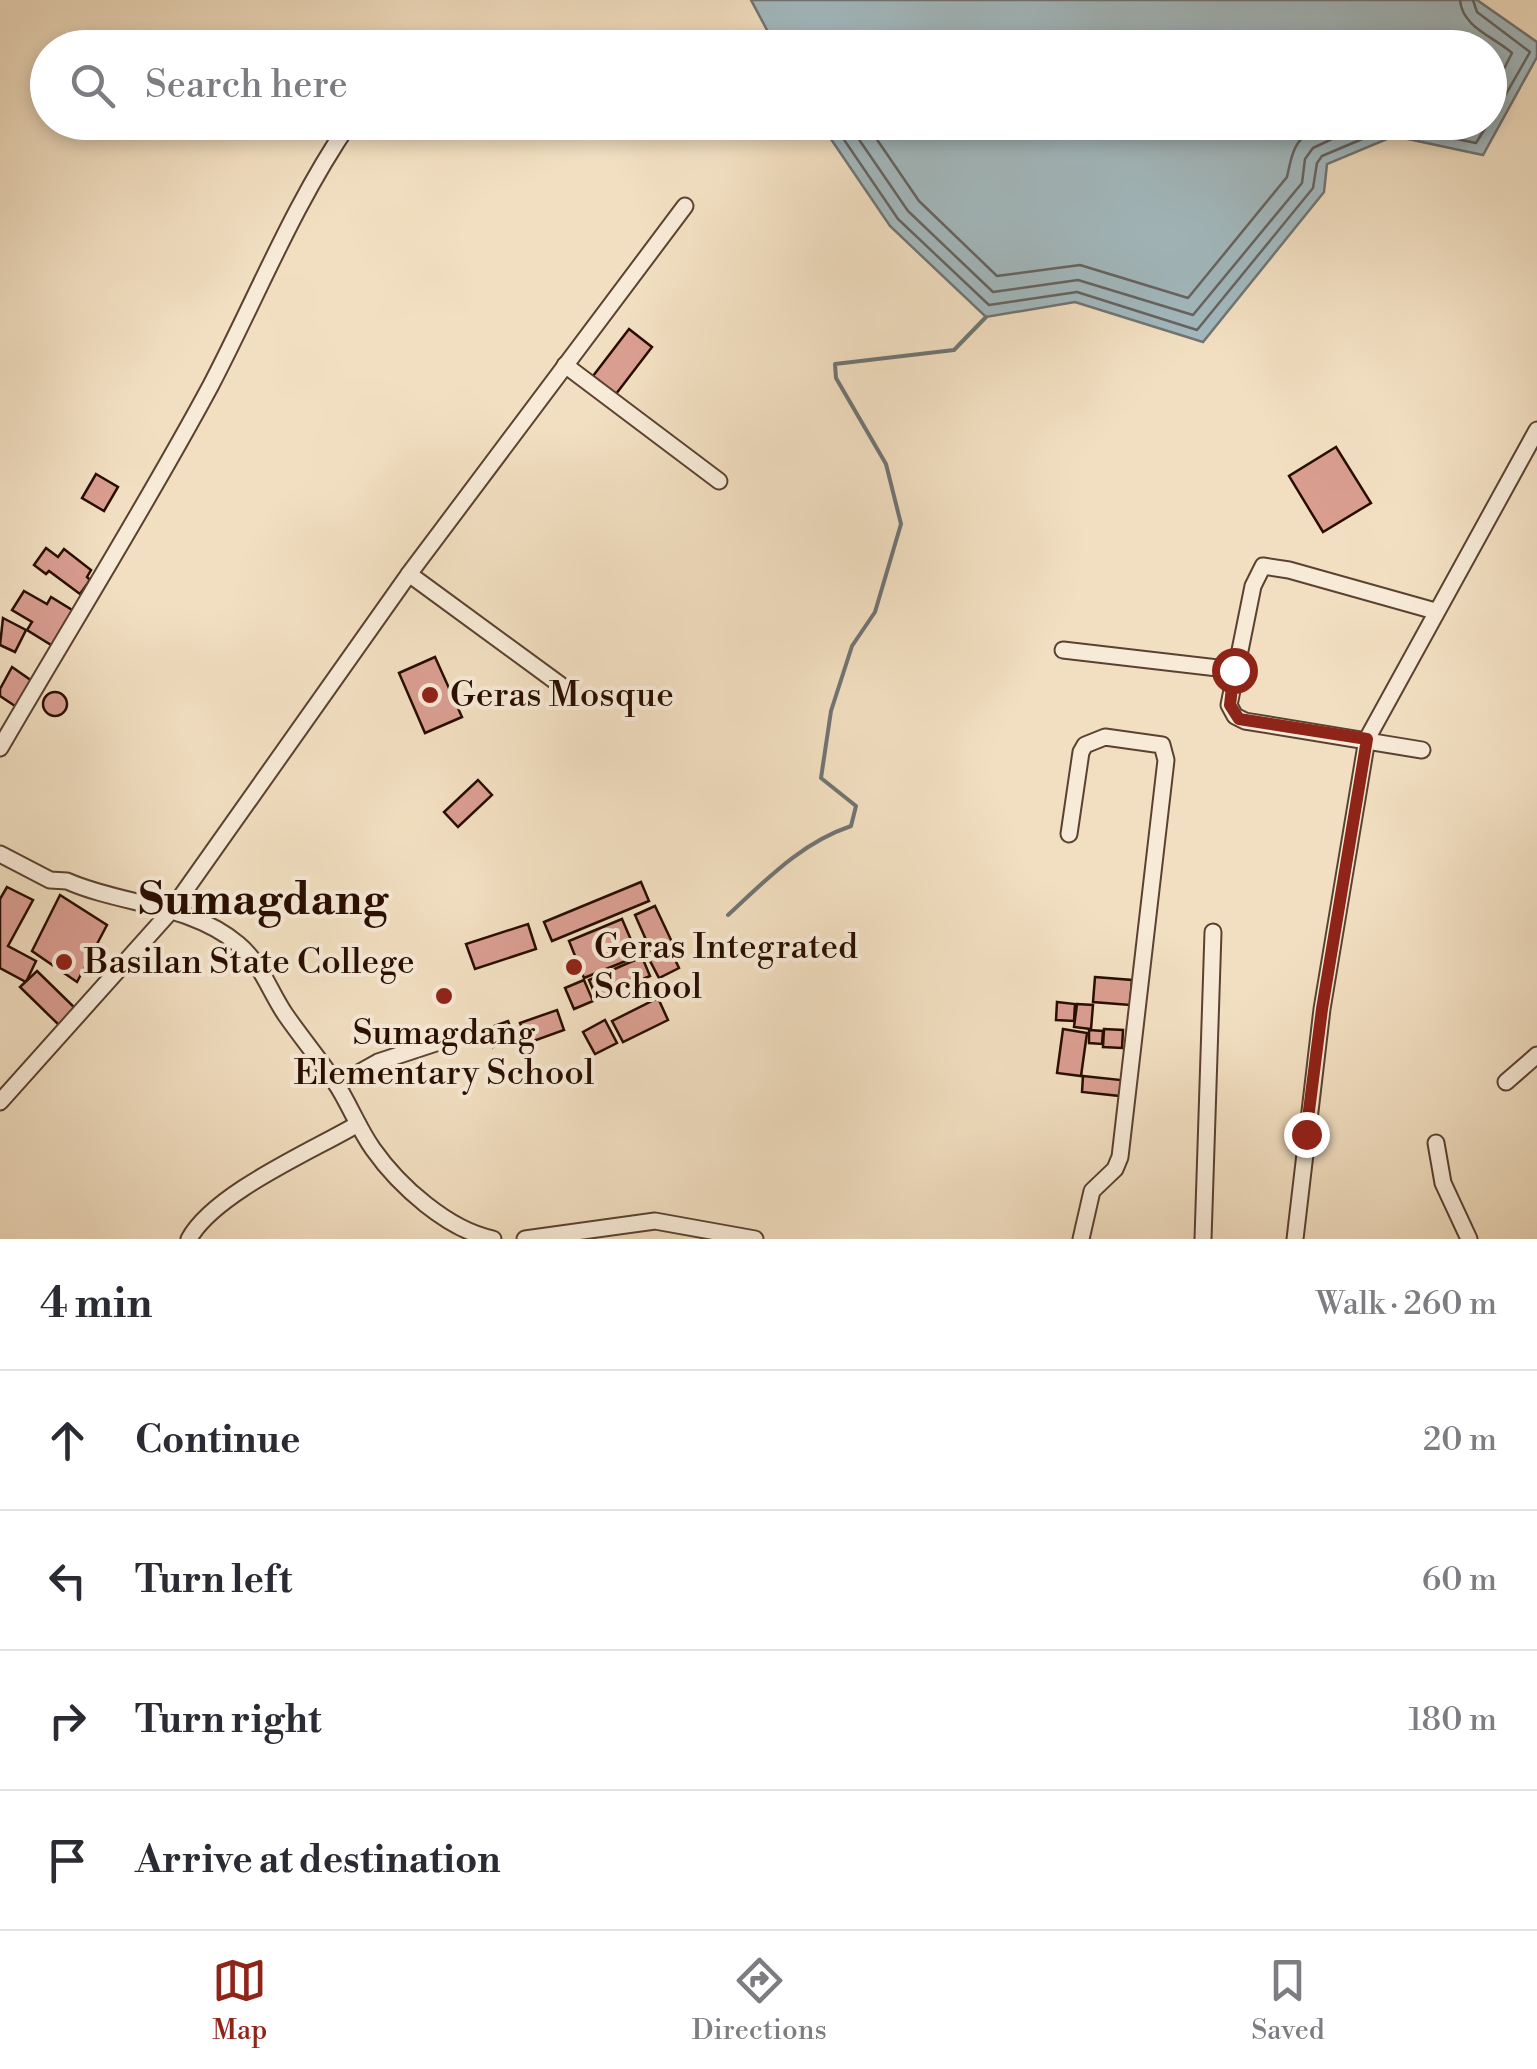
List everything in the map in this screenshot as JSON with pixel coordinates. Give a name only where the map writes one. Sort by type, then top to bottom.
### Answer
[{"type":"street","points":[[0,748],[211,384],[279,242],[338,140]]},
{"type":"street","points":[[0,1102],[170,912],[410,574],[685,206]]},
{"type":"street","points":[[565,364],[720,481]]},
{"type":"street","points":[[1295,1239],[1322,1009],[1367,739],[1537,430]]},
{"type":"street","points":[[1422,750],[1239,719],[1230,705],[1253,586],[1263,566],[1435,611]]},
{"type":"street","points":[[410,574],[566,690]]},
{"type":"street","points":[[1063,650],[1234,670]]},
{"type":"street","points":[[1068,834],[1085,745],[1105,738],[1162,745],[1166,760],[1120,1157],[1116,1169],[1092,1191],[1081,1239]]},
{"type":"street","points":[[0,854],[50,880],[67,881],[170,912],[217,930],[240,945],[260,968],[283,1011],[337,1085],[388,1169],[428,1205],[477,1236],[493,1239]]},
{"type":"street","points":[[1203,1239],[1213,932]]},
{"type":"street","points":[[337,1085],[378,1062],[448,1039]]},
{"type":"street","points":[[1506,1082],[1537,1054]]},
{"type":"street","points":[[189,1239],[211,1213],[234,1195],[358,1124]]},
{"type":"street","points":[[1436,1143],[1443,1183],[1469,1239]]},
{"type":"street","points":[[524,1239],[655,1221],[754,1239]]},
{"type":"water","points":[[751,0],[1477,0],[1537,42],[1537,57],[1507,111],[1507,30],[767,30]]},
{"type":"water","points":[[832,140],[1384,140],[1327,164],[1324,192],[1203,342],[1075,302],[986,317],[890,226]]},
{"type":"water","points":[[1413,140],[1491,140],[1483,155]]},
{"type":"building","points":[[629,329],[652,347],[616,394],[593,376]]},
{"type":"building","points":[[1336,447],[1371,503],[1323,532],[1289,476]]},
{"type":"building","points":[[96,474],[118,487],[104,511],[82,498]]},
{"type":"building","points":[[46,548],[58,557],[64,549],[91,570],[87,577],[90,580],[80,594],[34,565]]},
{"type":"building","points":[[24,591],[47,604],[51,597],[77,613],[56,648],[27,630],[32,622],[12,610]]},
{"type":"building","points":[[3,618],[26,630],[15,652],[0,645]]},
{"type":"building","name":"Geras Mosque","points":[[435,657],[462,717],[425,733],[399,673]]},
{"type":"building","points":[[12,667],[32,681],[18,708],[0,696]]},
{"type":"building","points":[[55,692],[67,704],[55,716],[43,704]]},
{"type":"building","points":[[478,780],[492,795],[458,827],[444,812]]},
{"type":"building","points":[[641,882],[649,901],[552,941],[544,922]]},
{"type":"building","points":[[7,887],[33,900],[8,946],[36,961],[26,982],[0,968],[0,899]]},
{"type":"building","points":[[60,895],[107,925],[77,982],[32,951]]},
{"type":"building","points":[[655,906],[672,942],[651,951],[635,915]]},
{"type":"building","points":[[622,919],[638,956],[584,978],[569,941]]},
{"type":"building","points":[[528,924],[536,949],[475,969],[466,944]]},
{"type":"building","points":[[670,949],[679,968],[659,978],[649,959]]},
{"type":"building","points":[[642,957],[650,976],[597,999],[589,980]]},
{"type":"building","points":[[37,971],[77,1010],[61,1027],[20,987]]},
{"type":"building","points":[[1095,977],[1132,980],[1130,1005],[1093,1002]]},
{"type":"building","points":[[584,980],[593,1001],[574,1009],[565,988]]},
{"type":"building","points":[[658,998],[668,1020],[623,1042],[612,1021]]},
{"type":"building","points":[[1057,1002],[1075,1004],[1074,1021],[1056,1020]]},
{"type":"building","points":[[1077,1004],[1093,1005],[1091,1029],[1074,1027]]},
{"type":"building","points":[[557,1010],[564,1030],[528,1043],[520,1023]]},
{"type":"building","points":[[605,1020],[617,1043],[595,1054],[583,1032]]},
{"type":"building","points":[[508,1021],[515,1039],[493,1047],[486,1029]]},
{"type":"building","points":[[1063,1029],[1087,1033],[1081,1076],[1057,1073]]},
{"type":"building","points":[[1104,1029],[1123,1030],[1122,1048],[1103,1047]]},
{"type":"building","points":[[1089,1030],[1103,1031],[1102,1044],[1089,1043]]},
{"type":"building","points":[[1083,1076],[1121,1080],[1120,1096],[1082,1092]]},
{"type":"waterway","points":[[728,915],[800,852],[851,826],[856,806],[821,778],[831,711],[852,646],[875,612],[901,524],[886,464],[836,378],[835,364],[954,350],[986,317]]},
{"type":"place","name":"Geras Mosque","points":[[430,695]]},
{"type":"place","name":"Basilan State College","points":[[64,962]]},
{"type":"place","name":"Geras Integrated School","points":[[574,967]]},
{"type":"place","name":"Sumagdang Elementary School","points":[[444,996]]},
{"type":"district","name":"Sumagdang","points":[[263,900]]},
{"type":"route","points":[[1234,670],[1230,705],[1239,719],[1367,739],[1322,1009],[1306,1134]]}]
